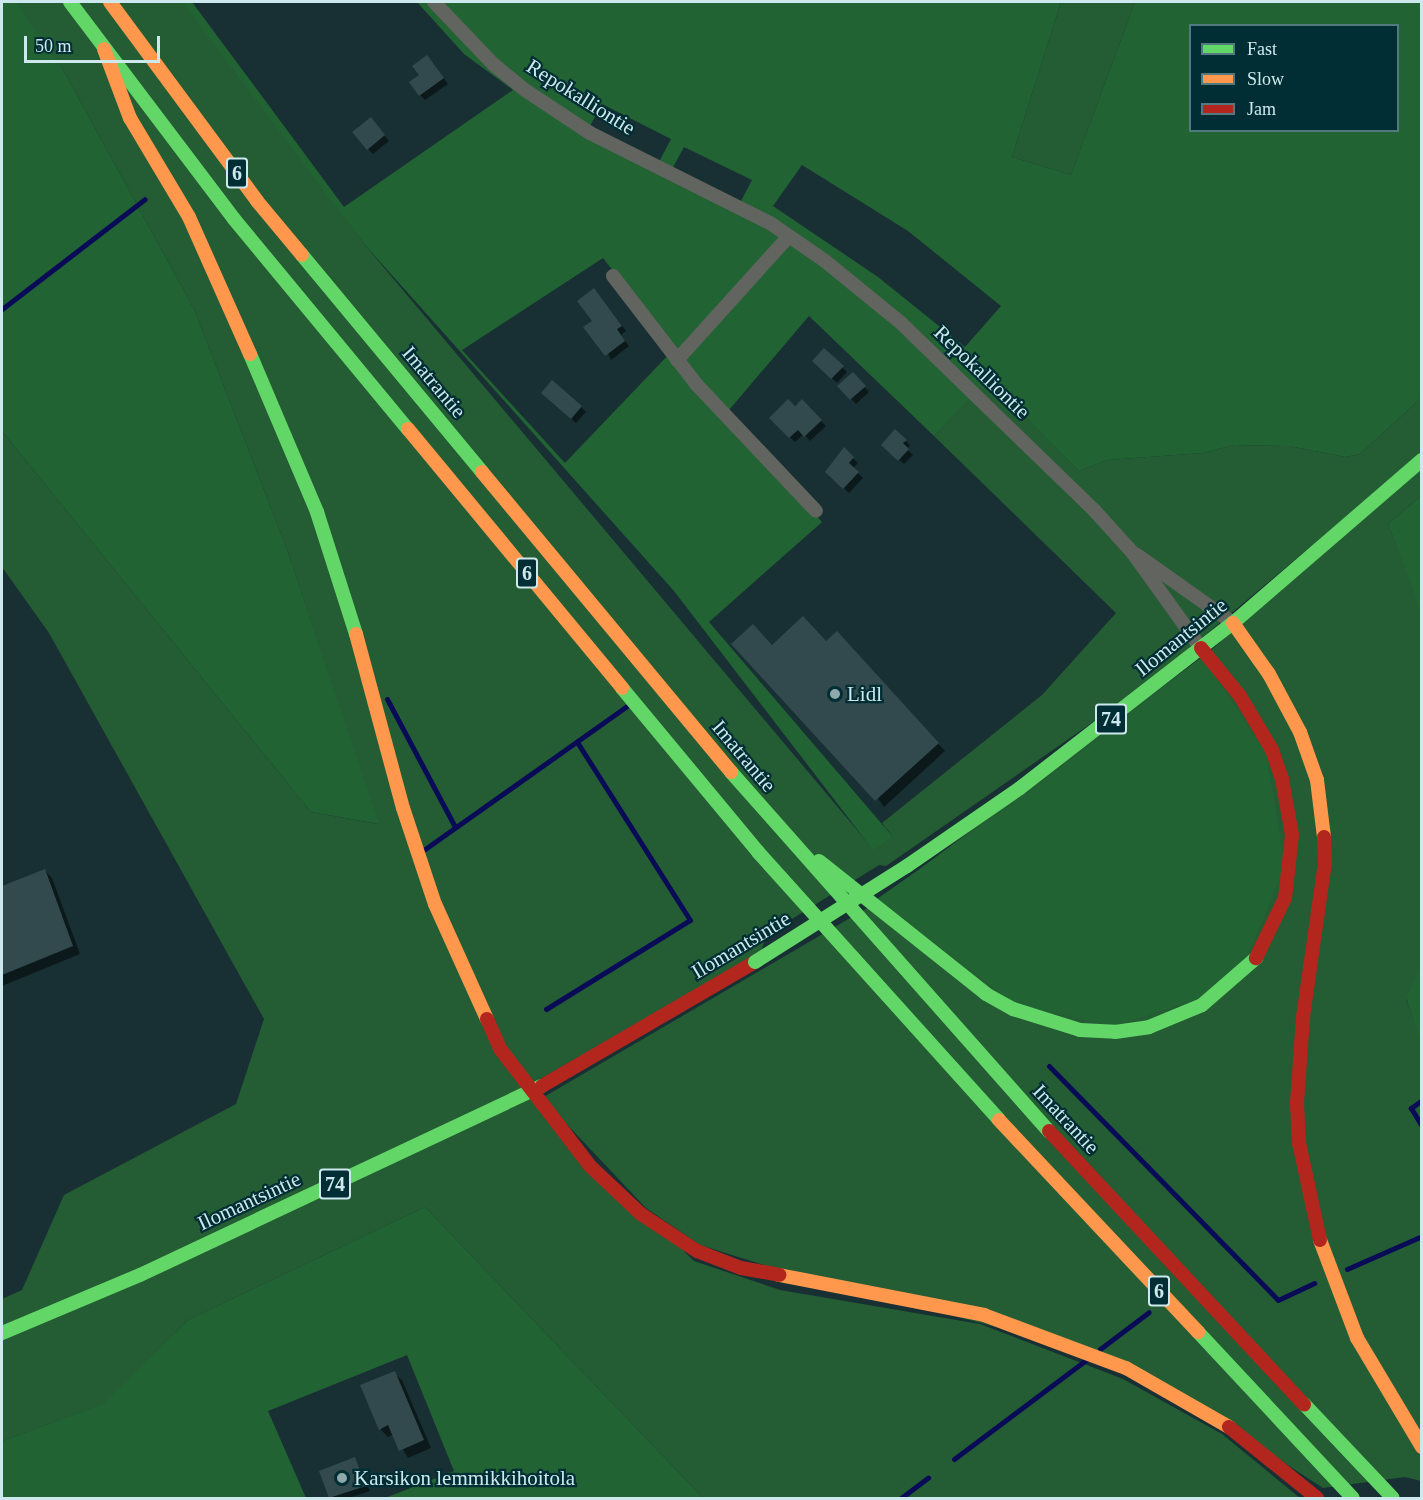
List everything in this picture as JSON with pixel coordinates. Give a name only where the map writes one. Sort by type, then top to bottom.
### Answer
[{"type":"main road","name":"6","points":[[70,2],[234,219],[758,852],[965,1084],[1353,1498]]},
{"type":"main road","name":"Imatrantie","points":[[110,2],[257,201],[780,832],[994,1073],[1393,1498]]},
{"type":"main road","points":[[104,49],[130,118],[189,217],[286,435],[347,603],[403,808],[435,904],[501,1050],[530,1093],[590,1166],[641,1214],[697,1251],[741,1268],[783,1278],[984,1315],[1101,1357],[1228,1426],[1317,1498]]},
{"type":"main road","name":"Ilomantsintie","points":[[2,1334],[140,1275],[530,1093],[755,962],[907,867],[1020,788],[1233,623],[1422,460]]},
{"type":"main road","points":[[1233,623],[1269,674],[1300,732],[1317,780],[1324,823],[1325,863],[1303,1017],[1297,1103],[1299,1143],[1310,1199],[1326,1263],[1357,1338],[1422,1447]]},
{"type":"main road","points":[[780,832],[881,907],[986,994],[1013,1009],[1080,1030],[1115,1032],[1149,1028],[1180,1017],[1227,988],[1250,967],[1276,920],[1291,866],[1288,807],[1272,750],[1240,696],[1201,648]]},
{"type":"street","name":"Repokalliontie","points":[[434,2],[493,64],[525,90],[590,133],[770,223],[825,261],[901,323],[1132,552],[1201,648]]},
{"type":"street","points":[[677,360],[788,237]]},
{"type":"street","points":[[613,276],[677,360],[816,511]]},
{"type":"street","name":"Repokalliontie","points":[[1132,552],[1233,623]]},
{"type":"green space","points":[[2,2],[186,2],[365,245],[873,849],[893,837],[882,823],[1042,695],[1116,613],[934,436],[988,378],[1079,471],[1107,460],[1203,453],[1234,445],[1289,446],[1345,457],[1360,454],[1421,398],[1421,454],[1142,688],[886,866],[879,865],[766,935],[761,953],[521,1090],[694,1261],[780,1290],[980,1324],[1123,1379],[1222,1434],[1300,1498],[703,1498],[425,1207],[188,1320],[104,1404],[2,1441],[2,1299],[22,1290],[64,1195],[236,1104],[264,1019],[49,633],[2,567],[2,431],[311,812],[378,824],[288,552],[194,309],[61,66]]},
{"type":"green space","points":[[2,2],[16,2],[61,66],[194,309],[288,552],[379,824],[311,812],[2,431]]},
{"type":"green space","points":[[182,2],[192,2],[344,207],[513,90],[464,54],[417,2],[1061,2],[1012,157],[1071,175],[1135,2],[1421,2],[1421,398],[1360,454],[1345,457],[1289,446],[1234,445],[1203,453],[1107,460],[1079,471],[988,379],[934,436],[809,316],[723,417],[822,522],[709,622],[893,837],[873,850],[674,591],[365,245]],"holes":[[[602,104],[671,139],[658,164],[589,128]],[[684,147],[752,180],[740,203],[671,171]],[[802,165],[908,231],[1001,306],[965,347],[878,277],[773,206]],[[603,258],[674,349],[565,463],[462,350]]]},
{"type":"green space","points":[[1061,2],[1135,2],[1071,175],[1012,157]]},
{"type":"green space","points":[[1421,467],[1421,496],[1388,524],[1422,611],[1422,968],[1406,999],[1422,1042],[1421,1481],[1405,1477],[1323,1488],[1129,1362],[786,1272],[700,1245],[646,1208],[542,1098],[869,907],[1210,651]]},
{"type":"green space","points":[[1421,496],[1421,611],[1388,524]]},
{"type":"green space","points":[[1202,657],[1266,753],[1285,866],[1246,961],[1201,998],[1114,1026],[1015,1004],[877,899],[1037,786]]},
{"type":"green space","points":[[1421,968],[1421,1042],[1406,998]]},
{"type":"green space","points":[[425,1207],[703,1498],[385,1498],[454,1471],[407,1355],[268,1411],[306,1498],[2,1498],[2,1441],[103,1404],[188,1320]]},
{"type":"building","points":[[427,55],[444,78],[419,96],[409,82],[419,75],[412,66]]},
{"type":"building","points":[[371,117],[385,135],[367,150],[352,132]]},
{"type":"building","points":[[594,288],[622,326],[617,329],[625,341],[605,356],[583,327],[592,321],[577,301]]},
{"type":"building","points":[[824,348],[844,366],[831,379],[812,361]]},
{"type":"building","points":[[853,372],[866,386],[850,400],[837,386]]},
{"type":"building","points":[[552,380],[582,406],[571,419],[541,393]]},
{"type":"building","points":[[788,399],[795,406],[802,399],[822,420],[804,437],[798,430],[789,438],[769,418]]},
{"type":"building","points":[[895,429],[907,440],[903,443],[909,449],[898,461],[881,445]]},
{"type":"building","points":[[844,447],[854,457],[849,463],[859,472],[843,489],[825,472]]},
{"type":"building","name":"Lidl","points":[[803,616],[826,641],[837,631],[939,743],[875,801],[731,644],[753,624],[772,645]]},
{"type":"building","points":[[45,869],[73,946],[2,975],[2,886]]},
{"type":"building","points":[[395,1371],[424,1440],[399,1451],[388,1425],[379,1430],[360,1385]]},
{"type":"building","name":"Karsikon lemmikkihoitola","points":[[355,1457],[366,1486],[329,1498],[319,1471]]},
{"type":"waterway","points":[[2,309],[145,199]]},
{"type":"waterway","points":[[387,699],[455,827]]},
{"type":"waterway","points":[[425,849],[627,706]]},
{"type":"waterway","points":[[546,1009],[690,920],[577,742]]},
{"type":"waterway","points":[[1049,1066],[1278,1300],[1314,1283]]},
{"type":"waterway","points":[[1422,1100],[1411,1108],[1422,1126]]},
{"type":"waterway","points":[[1347,1269],[1422,1236]]},
{"type":"waterway","points":[[1100,1349],[1149,1312]]},
{"type":"waterway","points":[[954,1459],[1086,1360]]},
{"type":"waterway","points":[[901,1498],[928,1478]]},
{"type":"traffic: fast","points":[[70,2],[234,219],[408,429]]},
{"type":"traffic: fast","points":[[302,255],[482,472]]},
{"type":"traffic: fast","points":[[250,354],[317,512],[356,634]]},
{"type":"traffic: fast","points":[[1233,623],[1422,460]]},
{"type":"traffic: fast","points":[[907,866],[1020,788],[1233,623]]},
{"type":"traffic: fast","points":[[622,688],[758,852],[999,1120]]},
{"type":"traffic: fast","points":[[731,772],[1049,1131]]},
{"type":"traffic: fast","points":[[819,861],[986,994],[1013,1009],[1080,1030],[1115,1032],[1149,1027],[1202,1005],[1256,958]]},
{"type":"traffic: fast","points":[[755,962],[907,866]]},
{"type":"traffic: fast","points":[[2,1333],[140,1275],[542,1086]]},
{"type":"traffic: fast","points":[[1198,1332],[1353,1498]]},
{"type":"traffic: fast","points":[[1304,1404],[1393,1498]]},
{"type":"traffic: slow","points":[[110,2],[257,201],[302,255]]},
{"type":"traffic: slow","points":[[104,49],[130,118],[189,217],[250,354]]},
{"type":"traffic: slow","points":[[408,429],[622,688]]},
{"type":"traffic: slow","points":[[482,472],[731,772]]},
{"type":"traffic: slow","points":[[1233,623],[1269,674],[1300,732],[1317,780],[1324,837]]},
{"type":"traffic: slow","points":[[356,634],[403,808],[435,904],[487,1019]]},
{"type":"traffic: slow","points":[[999,1120],[1198,1332]]},
{"type":"traffic: slow","points":[[1320,1240],[1357,1338],[1422,1447]]},
{"type":"traffic: slow","points":[[779,1275],[984,1315],[1126,1368],[1229,1427]]},
{"type":"traffic: jam","points":[[1201,648],[1240,696],[1272,750],[1282,779],[1292,835],[1285,898],[1256,958]]},
{"type":"traffic: jam","points":[[1320,1240],[1299,1143],[1297,1103],[1303,1017],[1325,863],[1324,837]]},
{"type":"traffic: jam","points":[[542,1086],[755,962]]},
{"type":"traffic: jam","points":[[487,1019],[501,1050],[590,1166],[641,1214],[697,1251],[741,1268],[779,1275]]},
{"type":"traffic: jam","points":[[1049,1131],[1304,1404]]},
{"type":"traffic: jam","points":[[1229,1427],[1317,1498]]},
{"type":"place","name":"Lidl","points":[[835,694]]},
{"type":"place","name":"Karsikon lemmikkihoitola","points":[[342,1478]]}]
